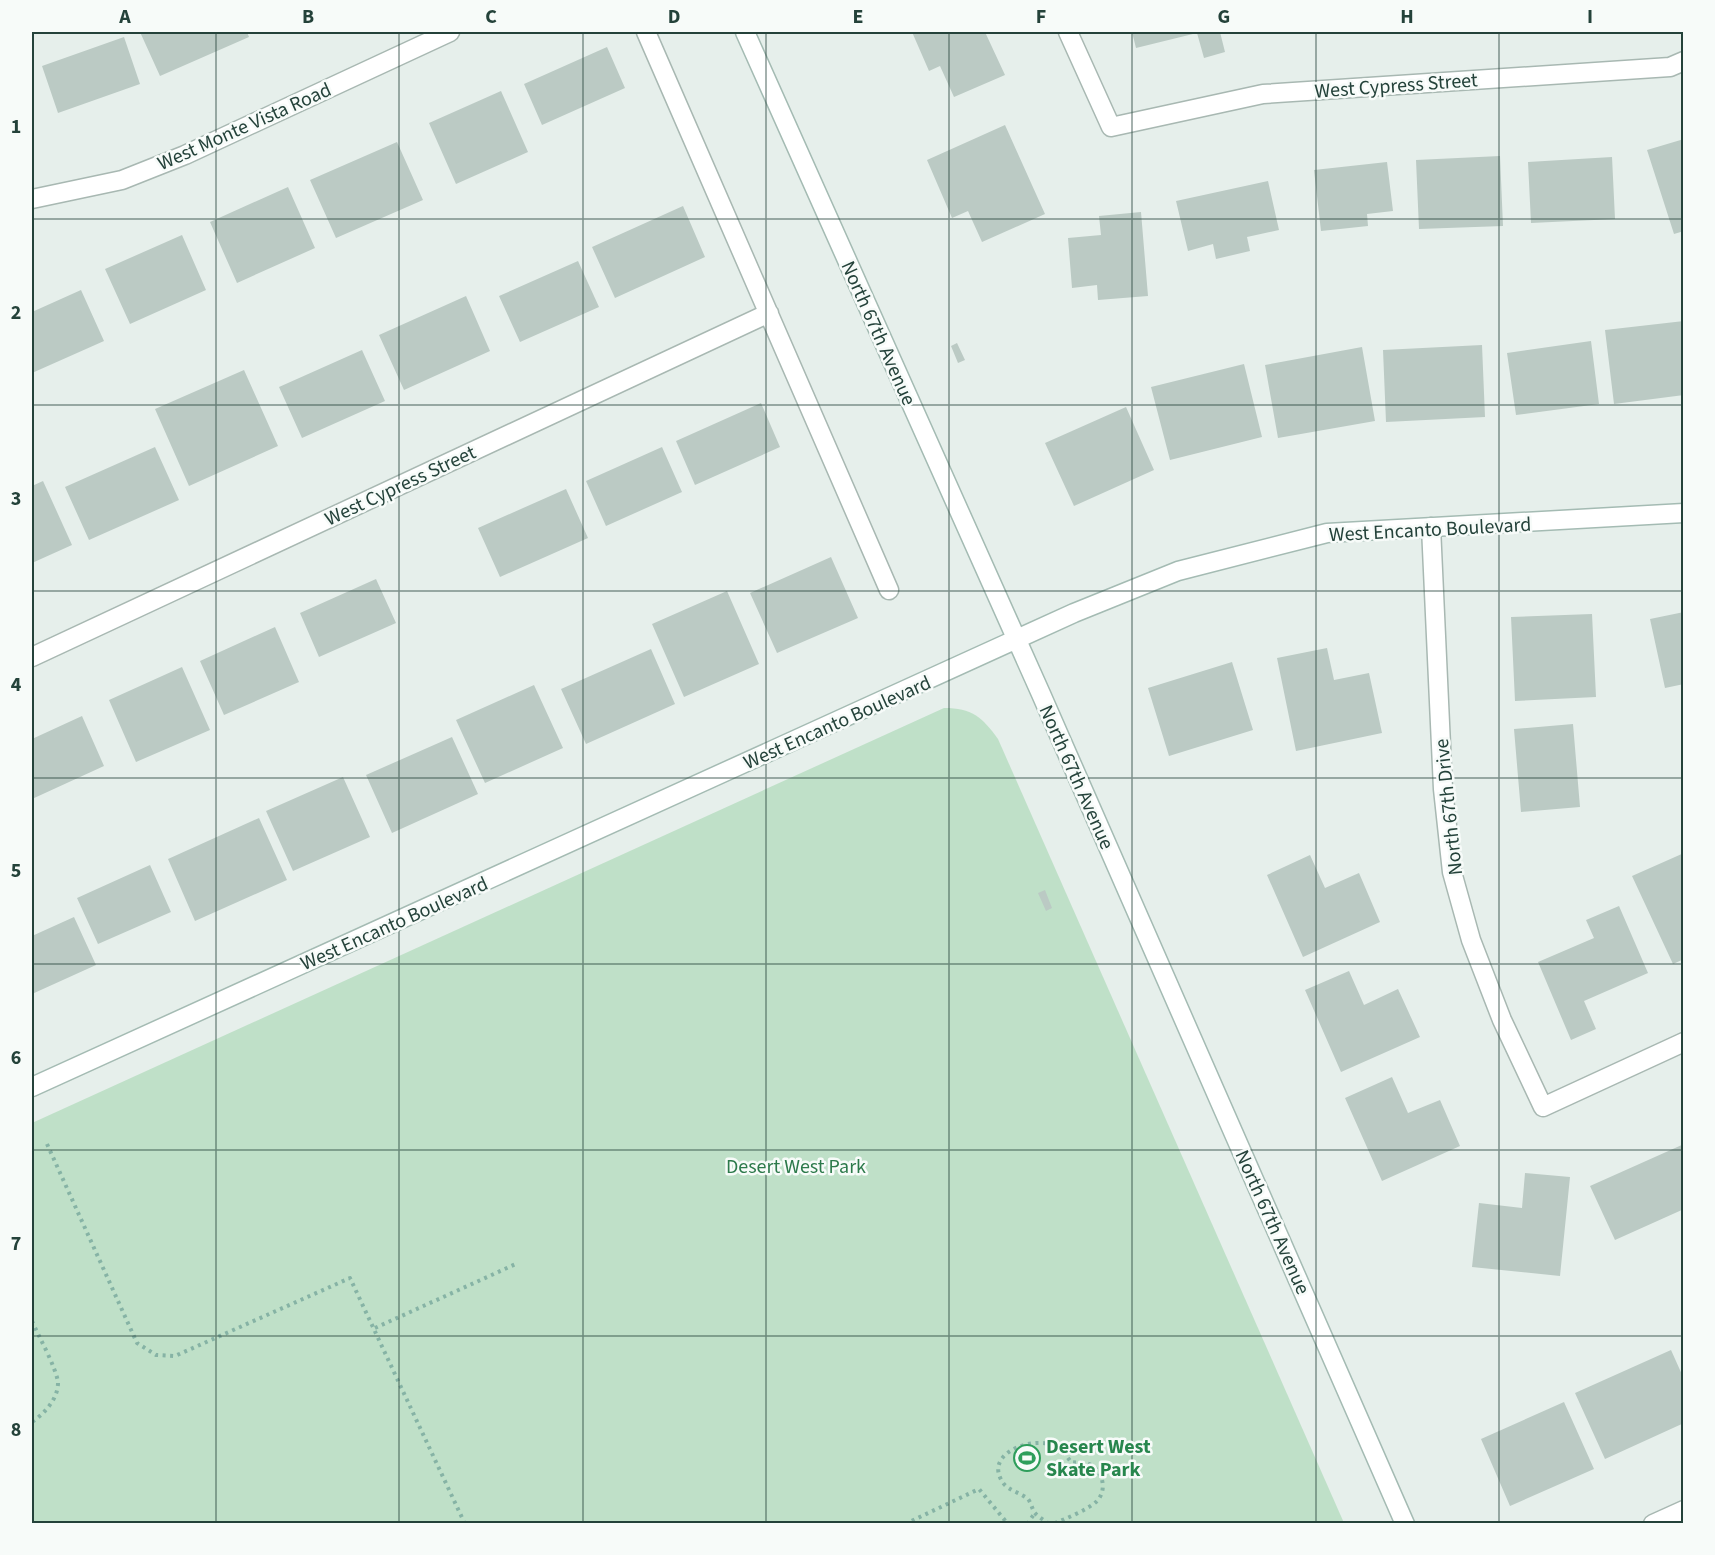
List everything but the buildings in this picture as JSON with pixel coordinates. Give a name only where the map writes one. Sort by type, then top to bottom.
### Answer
[{"type":"street","name":"West Monte Vista Road","points":[[32,199],[122,180],[184,155],[450,32]]},
{"type":"street","points":[[646,32],[889,590]]},
{"type":"street","name":"North 67th Avenue","points":[[745,32],[1017,640],[1405,1524]]},
{"type":"street","name":"West Cypress Street","points":[[1068,32],[1111,127],[1263,94],[1670,67],[1683,60]]},
{"type":"street","name":"West Cypress Street","points":[[32,657],[769,313]]},
{"type":"street","name":"West Encanto Boulevard","points":[[32,1087],[1076,612],[1178,571],[1327,533],[1683,513]]},
{"type":"street","name":"North 67th Drive","points":[[1431,527],[1443,789],[1452,872],[1471,940],[1502,1020],[1543,1107],[1683,1042]]},
{"type":"street","points":[[1653,1524],[1683,1510]]},
{"type":"path","points":[[47,1144],[137,1343],[156,1355],[175,1356],[350,1278],[465,1524]]},
{"type":"path","points":[[375,1328],[518,1263]]},
{"type":"path","points":[[32,1321],[50,1359],[58,1384],[50,1406],[32,1422]]},
{"type":"path","points":[[1034,1443],[1051,1445],[1059,1449],[1071,1462],[1086,1463],[1097,1469],[1103,1480],[1103,1490],[1097,1501],[1051,1524],[1035,1514],[1028,1500],[1004,1484],[999,1473],[1000,1461],[1009,1450],[1034,1443]]},
{"type":"path","points":[[905,1524],[980,1488],[1008,1524]]},
{"type":"path","points":[[1027,1524],[1035,1514]]},
{"type":"green space","name":"Desert West Park","points":[[944,708],[954,708],[976,715],[998,739],[1344,1523],[32,1523],[32,1123]]},
{"type":"place","name":"Desert West Skate Park","points":[[1027,1458]]}]
